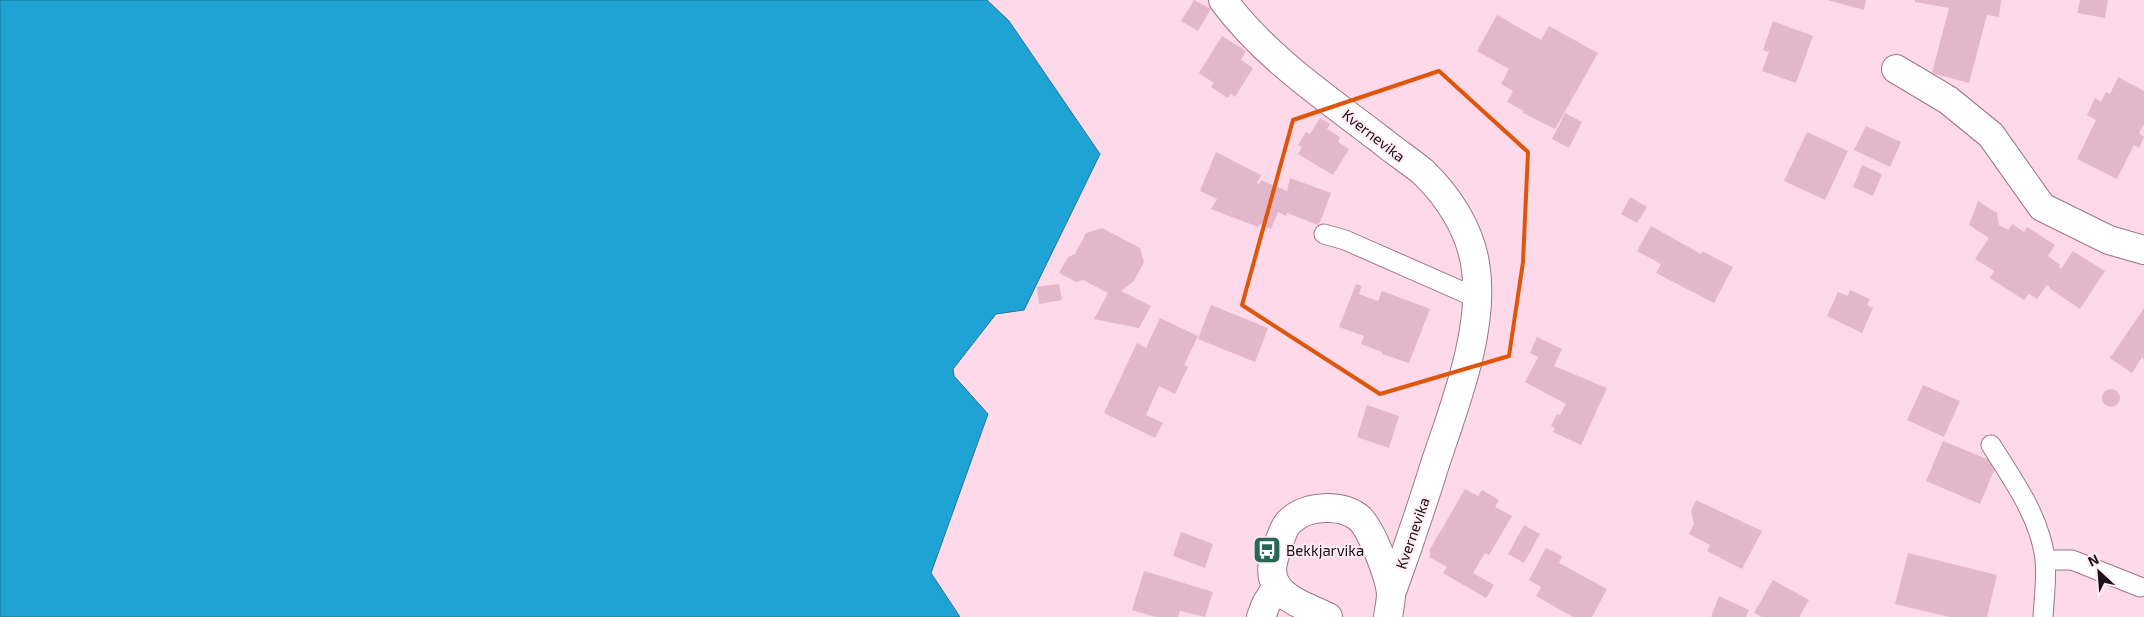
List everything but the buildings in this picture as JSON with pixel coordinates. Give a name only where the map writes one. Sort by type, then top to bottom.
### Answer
[{"type":"street","name":"Kvernevika","points":[[1223,0],[1262,46],[1423,173],[1449,203],[1462,224],[1470,243],[1475,263],[1477,298],[1470,347],[1457,401],[1389,605]]},
{"type":"street","points":[[1896,69],[1948,100],[1991,135],[2042,207],[2109,240],[2144,250]]},
{"type":"street","points":[[1328,617],[1287,596],[1277,586],[1272,575],[1272,565],[1280,541],[1290,521],[1306,512],[1326,507],[1348,512],[1359,518],[1367,528],[1379,552],[1389,605]]},
{"type":"street","points":[[1261,617],[1277,586]]},
{"type":"lane","points":[[1324,234],[1345,240],[1477,298]]},
{"type":"lane","points":[[1991,445],[2034,518],[2045,560],[2043,617]]},
{"type":"lane","points":[[2045,560],[2072,560],[2140,587]]},
{"type":"highlighted area","points":[[1439,71],[1528,152],[1523,262],[1509,356],[1380,394],[1242,305],[1275,192],[1293,120]]},
{"type":"water","points":[[0,0],[987,0],[1009,21],[1100,154],[1024,310],[996,314],[953,369],[954,376],[988,414],[931,573],[960,617],[0,617]]},
{"type":"place","name":"Bekkjarvika","points":[[1267,550]]}]
